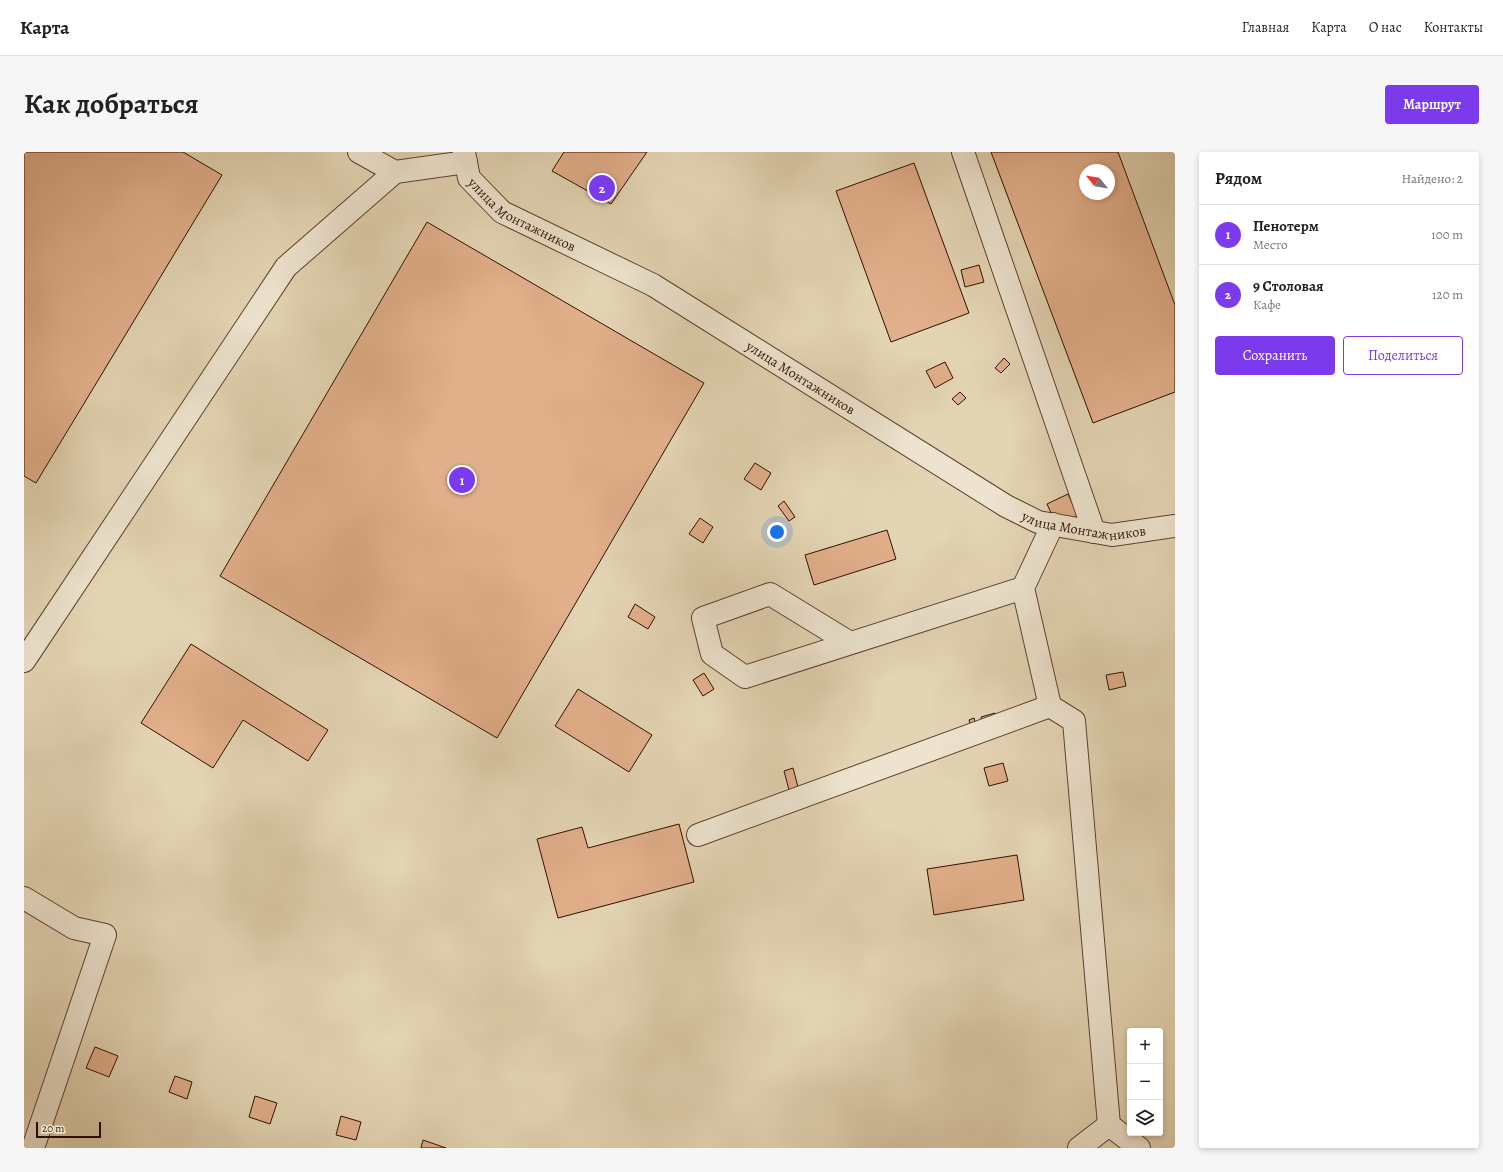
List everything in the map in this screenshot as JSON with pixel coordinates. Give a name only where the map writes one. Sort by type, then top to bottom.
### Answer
[{"type":"street","points":[[359,152],[395,172]]},
{"type":"street","points":[[963,152],[1094,532]]},
{"type":"street","points":[[24,661],[286,267],[395,172],[465,157]]},
{"type":"street","name":"улица Монтажников","points":[[465,157],[469,178],[502,212],[653,285],[1006,506],[1038,522],[1112,535],[1175,526]]},
{"type":"street","points":[[1053,524],[1023,588],[1050,706],[1074,721],[1108,1125],[1139,1148]]},
{"type":"street","points":[[850,643],[770,594],[703,618],[712,654],[745,677],[1023,588]]},
{"type":"street","points":[[698,835],[1050,706]]},
{"type":"street","points":[[24,898],[74,928],[105,935],[33,1148]]},
{"type":"street","points":[[1079,1148],[1108,1125]]},
{"type":"building","points":[[24,152],[183,152],[222,175],[36,483],[24,476]]},
{"type":"building","points":[[564,152],[647,152],[611,204],[552,171]]},
{"type":"building","points":[[991,152],[1118,152],[1175,305],[1175,392],[1093,423]]},
{"type":"building","points":[[914,163],[969,313],[891,342],[836,191]]},
{"type":"building","points":[[427,222],[704,383],[497,738],[220,576]]},
{"type":"building","points":[[979,265],[984,282],[965,287],[961,270]]},
{"type":"building","points":[[1004,358],[1010,364],[1001,373],[995,368]]},
{"type":"building","points":[[945,362],[953,378],[935,388],[926,371]]},
{"type":"building","points":[[960,392],[966,398],[958,405],[952,399]]},
{"type":"building","points":[[755,463],[771,473],[761,490],[744,479]]},
{"type":"building","points":[[1068,494],[1078,516],[1057,526],[1047,504]]},
{"type":"building","points":[[784,501],[795,517],[789,521],[778,506]]},
{"type":"building","points":[[700,518],[713,527],[703,543],[689,534]]},
{"type":"building","points":[[887,530],[896,559],[814,585],[805,555]]},
{"type":"building","points":[[635,604],[655,617],[648,629],[628,617]]},
{"type":"building","points":[[191,644],[328,730],[308,761],[243,720],[213,768],[141,723]]},
{"type":"building","points":[[1123,672],[1126,686],[1109,690],[1106,675]]},
{"type":"building","points":[[704,673],[714,689],[703,696],[693,680]]},
{"type":"building","points":[[578,689],[652,735],[629,772],[555,726]]},
{"type":"building","points":[[995,713],[998,723],[983,726],[981,717]]},
{"type":"building","points":[[974,718],[977,729],[972,730],[969,720]]},
{"type":"building","points":[[1003,763],[1008,781],[989,786],[984,768]]},
{"type":"building","points":[[793,768],[798,787],[789,790],[784,771]]},
{"type":"building","points":[[679,824],[694,882],[558,918],[537,839],[582,827],[588,848]]},
{"type":"building","points":[[1017,855],[1024,900],[934,915],[927,869]]},
{"type":"building","points":[[95,1047],[118,1056],[109,1077],[86,1068]]},
{"type":"building","points":[[175,1076],[192,1082],[187,1099],[169,1092]]},
{"type":"building","points":[[255,1096],[277,1103],[270,1124],[249,1117]]},
{"type":"building","points":[[341,1116],[361,1122],[356,1140],[336,1135]]},
{"type":"building","points":[[423,1140],[446,1148],[421,1148]]},
{"type":"place","name":"9 Столовая","points":[[602,188]]},
{"type":"place","name":"Пенотерм","points":[[462,480]]}]
